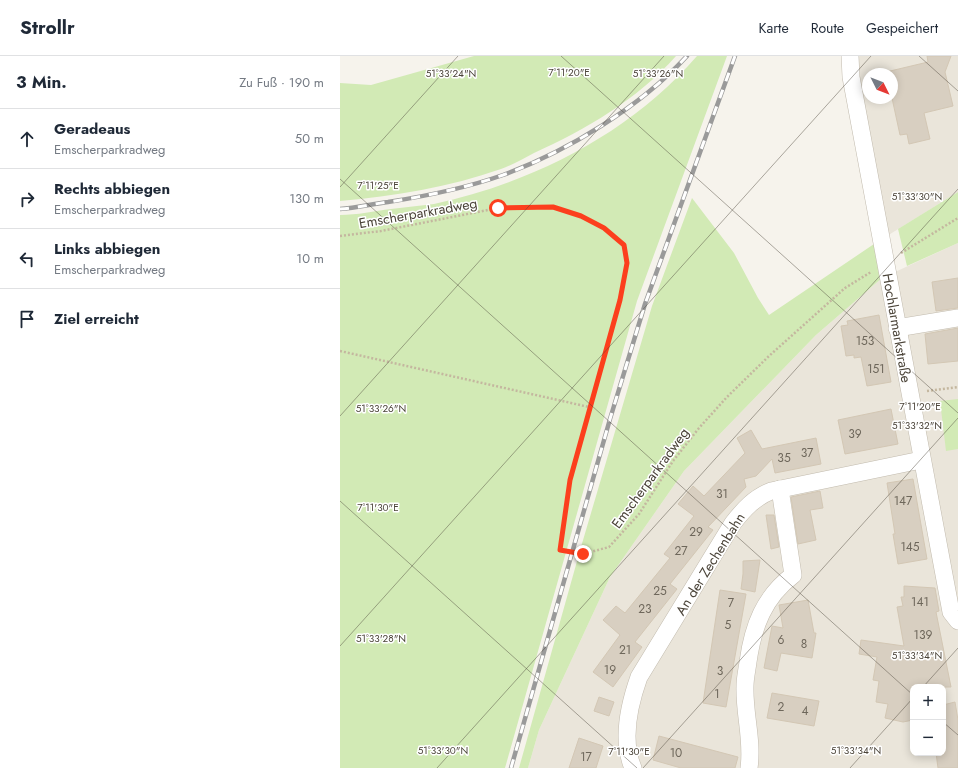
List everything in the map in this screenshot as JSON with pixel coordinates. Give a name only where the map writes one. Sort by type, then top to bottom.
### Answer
[{"type":"street","name":"Hochlarmarkstraße","points":[[850,56],[851,76],[921,460],[951,612],[958,621]]},
{"type":"street","points":[[897,328],[958,318]]},
{"type":"street","name":"An der Zechenbahn","points":[[633,768],[627,743],[628,724],[631,705],[639,677],[733,523],[750,503],[760,495],[780,489],[921,460]]},
{"type":"street","points":[[749,768],[751,751],[744,686],[751,640],[757,621],[770,597],[780,585],[793,575],[780,489]]},
{"type":"path","name":"Emscherparkradweg","points":[[340,236],[381,231],[498,208],[553,207],[581,216],[604,228],[624,245],[627,263],[620,300],[589,407],[570,480],[560,550],[583,554],[609,547],[639,514],[673,461],[699,428],[727,397],[769,356],[845,288],[958,218]]},
{"type":"path","points":[[340,351],[589,407]]},
{"type":"path","points":[[909,393],[958,387]]},
{"type":"shaded area","points":[[842,56],[958,56],[958,192],[874,244]]},
{"type":"shaded area","points":[[958,243],[958,768],[528,768],[539,730],[610,577],[684,471],[816,335],[882,278]]},
{"type":"green space","points":[[474,56],[676,56],[645,86],[610,112],[591,124],[509,166],[442,186],[340,201],[340,83],[371,85]]},
{"type":"green space","points":[[697,56],[727,56],[637,301],[505,768],[340,768],[340,215],[359,214],[434,204],[471,195],[507,183],[543,168],[578,151],[611,131],[642,109],[671,84]]},
{"type":"green space","points":[[958,192],[958,243],[907,266],[898,229]]},
{"type":"green space","points":[[692,198],[734,253],[758,298],[769,315],[874,244],[882,278],[816,335],[684,471],[610,577],[539,730],[528,768],[519,768],[581,547],[652,306]]},
{"type":"green space","points":[[958,399],[958,449],[946,451],[940,401]]},
{"type":"building","points":[[927,56],[951,56],[945,72],[953,106],[924,113],[930,139],[909,144],[907,134],[900,135],[893,104],[898,104],[898,69],[928,62]]},
{"type":"building","points":[[958,278],[958,308],[936,311],[932,282]]},
{"type":"building","points":[[879,315],[891,382],[867,386],[861,357],[854,358],[854,355],[846,356],[841,326],[848,325],[847,321]]},
{"type":"building","points":[[958,328],[958,361],[928,364],[925,334]]},
{"type":"building","points":[[891,409],[898,444],[845,454],[838,420]]},
{"type":"building","points":[[751,430],[762,449],[816,438],[821,464],[775,473],[772,459],[756,476],[744,479],[746,487],[708,527],[713,530],[670,584],[677,589],[635,642],[642,647],[613,687],[593,672],[620,635],[603,620],[616,606],[625,613],[670,558],[664,554],[694,516],[678,504],[693,486],[704,496],[745,453],[737,438]]},
{"type":"building","points":[[913,479],[927,559],[898,564],[887,483]]},
{"type":"building","points":[[820,491],[823,508],[810,510],[816,540],[798,544],[791,497]]},
{"type":"building","points":[[766,515],[774,515],[779,547],[771,549]]},
{"type":"building","points":[[760,560],[755,592],[741,589],[743,561]]},
{"type":"building","points":[[904,586],[935,588],[939,611],[936,612],[951,687],[946,687],[946,684],[910,684],[910,721],[903,722],[885,718],[888,704],[876,702],[879,681],[873,680],[877,657],[859,654],[861,640],[904,646],[897,607],[903,606],[901,597],[904,597]]},
{"type":"building","points":[[720,590],[746,594],[726,707],[703,703]]},
{"type":"building","points":[[808,600],[814,633],[816,633],[812,658],[781,653],[777,671],[764,668],[772,626],[783,628],[779,605]]},
{"type":"building","points":[[772,693],[819,701],[814,726],[767,718]]},
{"type":"building","points":[[599,697],[614,702],[609,716],[594,711]]},
{"type":"building","points":[[955,702],[958,720],[958,768],[938,768],[936,756],[946,756],[946,704]]},
{"type":"building","points":[[659,736],[738,757],[735,768],[681,768],[653,760]]},
{"type":"building","points":[[579,738],[603,746],[596,768],[569,768]]},
{"type":"railway","points":[[340,209],[403,200],[446,191],[489,180],[528,165],[602,126],[648,93],[687,56]]},
{"type":"railway","points":[[511,768],[610,419],[645,304],[735,56]]},
{"type":"route","points":[[498,208],[553,207],[581,216],[604,228],[624,245],[627,263],[620,300],[594,388],[570,480],[560,550],[583,554]]}]
